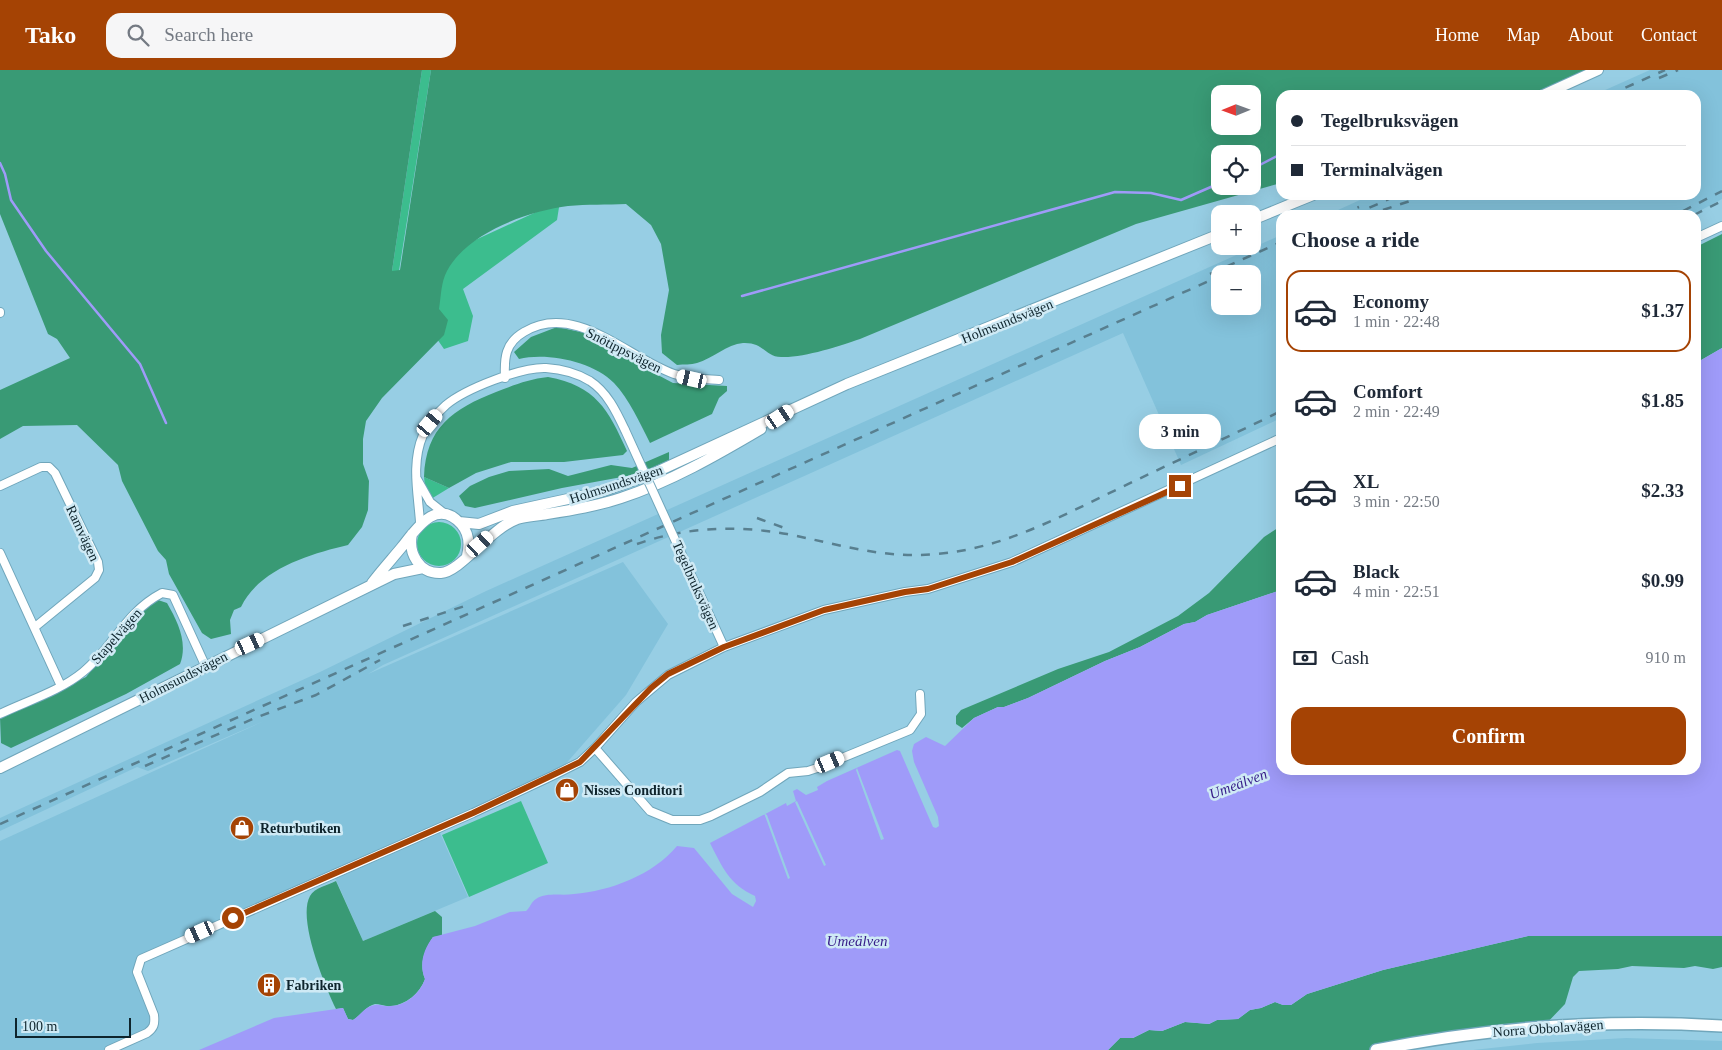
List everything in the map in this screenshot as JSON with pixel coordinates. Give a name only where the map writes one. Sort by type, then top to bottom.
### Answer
[{"type":"highway","name":"Norra Obbolavägen","points":[[1376,1050],[1473,1033],[1544,1026],[1641,1022],[1722,1026]]},
{"type":"main road","points":[[1554,90],[1598,70]]},
{"type":"main road","points":[[1261,216],[1300,200]]},
{"type":"main road","name":"Holmsundsvägen","points":[[459,522],[478,524],[514,511],[592,494],[652,474],[793,408],[1211,238]]},
{"type":"main road","name":"Holmsundsvägen","points":[[0,768],[205,665],[403,570],[423,568],[432,572],[446,572],[459,566],[466,556],[494,532],[517,519],[587,507],[621,498],[660,483],[727,449],[793,408]]},
{"type":"main road","points":[[420,522],[434,515],[447,515],[459,522],[468,538],[466,556]]},
{"type":"main road","name":"Holmsundsvägen","points":[[368,588],[420,522]]},
{"type":"main road","points":[[412,534],[411,550],[417,563],[423,568]]},
{"type":"street","points":[[1701,236],[1722,226]]},
{"type":"street","name":"Snötippsvägen","points":[[505,378],[506,352],[510,344],[532,327],[555,323],[568,324],[596,334],[674,374],[692,379],[720,380]]},
{"type":"street","name":"Tegelbruksvägen","points":[[109,1050],[147,1033],[155,1023],[154,1015],[137,972],[141,959],[473,813],[571,766],[596,748],[651,688],[668,674],[724,647],[625,430],[604,392],[589,380],[574,374],[544,368],[505,378],[458,397],[439,412],[427,428],[419,446],[416,479],[420,522]]},
{"type":"street","points":[[724,647],[824,610],[905,592],[928,589],[1012,562],[1276,440]]},
{"type":"street","name":"Ramvägen","points":[[0,486],[41,467],[49,467],[55,473],[98,562],[99,570],[95,578],[35,627]]},
{"type":"street","points":[[416,479],[430,502],[447,515]]},
{"type":"street","points":[[0,553],[61,686]]},
{"type":"street","name":"Stapelvägen","points":[[0,714],[61,686],[84,672],[141,606],[162,593],[173,595],[205,665]]},
{"type":"street","points":[[596,748],[650,812],[672,820],[700,820],[760,792],[788,773],[814,769],[910,730],[920,714],[920,694]]},
{"type":"shaded area","points":[[1650,70],[1722,70],[1722,199],[1701,210],[1338,210],[1360,200],[1701,200],[1701,90],[1605,90]]},
{"type":"shaded area","points":[[1276,237],[1276,420],[1181,465],[1123,333],[383,665],[368,674],[623,562],[668,624],[626,695],[549,783],[440,833],[468,897],[363,941],[333,873],[141,959],[138,965],[154,1015],[152,1029],[109,1050],[0,1050],[0,841],[264,721],[148,771],[137,767],[0,831],[0,818],[320,672],[484,592],[1211,266],[1211,315],[1261,315],[1261,265],[1214,265],[1236,255],[1261,255],[1261,244]]},
{"type":"shaded area","points":[[1626,1038],[1722,1041],[1722,1050],[1473,1050],[1537,1043]]},
{"type":"green space","points":[[0,70],[422,70],[392,271],[400,270],[431,70],[1598,70],[1554,90],[1276,90],[1276,184],[1261,189],[1261,145],[1211,145],[1211,195],[1239,195],[1136,224],[860,339],[800,356],[781,357],[771,355],[756,345],[743,343],[731,346],[697,363],[677,365],[662,353],[661,335],[669,290],[661,244],[651,225],[626,204],[568,206],[517,219],[484,235],[456,258],[447,271],[442,289],[439,309],[448,320],[444,335],[382,398],[366,421],[363,439],[363,464],[369,481],[368,510],[362,527],[348,545],[318,553],[287,565],[273,573],[249,594],[241,607],[234,610],[230,620],[231,634],[211,639],[202,633],[169,574],[166,560],[158,551],[122,481],[118,465],[77,425],[23,426],[0,439],[0,390],[70,358],[57,339],[48,334],[0,214]]},
{"type":"green space","points":[[422,70],[431,70],[399,271],[392,271]]},
{"type":"green space","points":[[560,201],[557,220],[463,289],[473,316],[468,341],[444,349],[405,293],[473,241]]},
{"type":"green space","points":[[1722,234],[1722,348],[1701,360],[1701,244]]},
{"type":"green space","points":[[557,327],[585,333],[673,383],[727,386],[727,391],[719,398],[712,414],[650,443],[625,396],[605,375],[569,360],[542,357],[519,359],[514,352],[531,337]]},
{"type":"green space","points":[[548,377],[578,386],[589,393],[606,412],[627,451],[623,455],[564,462],[511,462],[476,473],[449,488],[424,477],[430,445],[436,433],[455,413],[467,405],[496,392],[528,381]]},
{"type":"green space","points":[[669,452],[669,460],[638,474],[562,488],[475,508],[465,506],[459,496],[470,486],[489,477],[509,471],[549,469],[568,476],[611,465],[632,468]]},
{"type":"green space","points":[[424,477],[449,488],[431,499],[425,487]]},
{"type":"green space","points":[[443,522],[455,528],[460,535],[460,553],[455,560],[448,565],[435,566],[423,560],[418,553],[417,540],[423,528],[430,523]]},
{"type":"green space","points":[[1276,529],[1276,592],[1207,615],[1195,622],[1184,624],[1140,647],[1105,661],[1028,698],[1004,707],[998,707],[974,718],[962,728],[956,724],[956,716],[961,710],[1058,669],[1109,652],[1178,616],[1209,593],[1264,537]]},
{"type":"green space","points":[[158,600],[167,603],[181,633],[183,648],[180,664],[126,694],[11,748],[1,743],[0,717],[86,677],[142,610]]},
{"type":"green space","points":[[521,801],[548,863],[469,897],[442,835]]},
{"type":"green space","points":[[336,881],[363,941],[435,911],[442,917],[442,936],[433,937],[423,958],[422,968],[425,979],[420,989],[407,1001],[397,1005],[372,1005],[353,1020],[348,1019],[343,1008],[336,1009],[325,985],[314,952],[307,920],[307,907],[312,893]]},
{"type":"green space","points":[[1528,936],[1722,936],[1722,967],[1713,969],[1695,966],[1684,968],[1632,966],[1618,969],[1579,971],[1573,977],[1565,1004],[1544,1026],[1376,1050],[1108,1050],[1120,1038],[1133,1038],[1149,1030],[1162,1031],[1185,1022],[1209,1024],[1217,1020],[1238,1019],[1250,1010],[1275,1002],[1291,1005],[1307,994],[1383,970]]},
{"type":"water","name":"Umeälven","points":[[1722,348],[1722,936],[1528,936],[1383,970],[1307,994],[1291,1005],[1275,1002],[1250,1010],[1238,1019],[1217,1020],[1209,1024],[1185,1022],[1162,1031],[1149,1030],[1133,1038],[1120,1038],[1108,1050],[199,1050],[274,1018],[343,1008],[348,1019],[353,1020],[371,1006],[402,1004],[412,998],[423,984],[425,979],[422,968],[423,958],[433,937],[475,926],[510,912],[526,911],[534,900],[540,897],[588,892],[630,880],[656,865],[677,846],[694,848],[732,894],[753,907],[756,901],[755,896],[746,892],[733,881],[710,843],[786,803],[787,806],[796,801],[793,791],[797,789],[806,795],[818,790],[817,787],[827,781],[897,750],[900,751],[933,827],[936,828],[939,826],[938,817],[914,762],[912,751],[914,744],[926,737],[945,746],[974,718],[998,707],[1004,707],[1028,698],[1105,661],[1140,647],[1184,624],[1195,622],[1207,615],[1276,592],[1276,775],[1701,775],[1701,360]]},
{"type":"pier","points":[[857,768],[884,839],[881,840],[856,770]]},
{"type":"pier","points":[[797,801],[826,865],[824,866],[795,802]]},
{"type":"pier","points":[[764,813],[767,815],[790,878],[788,879]]},
{"type":"waterway","points":[[1261,164],[1276,157]]},
{"type":"waterway","points":[[0,163],[5,174],[11,200],[46,251],[140,364],[166,423]]},
{"type":"waterway","points":[[742,296],[1115,192],[1151,193],[1181,200],[1211,187]]},
{"type":"railway","points":[[1620,90],[1665,70]]},
{"type":"railway","points":[[1659,78],[1678,70]]},
{"type":"railway","points":[[1685,210],[1722,191]]},
{"type":"railway","points":[[1364,210],[1387,200]]},
{"type":"railway","points":[[1383,210],[1413,200]]},
{"type":"railway","points":[[1701,212],[1722,201]]},
{"type":"railway","points":[[1352,210],[1359,207]]},
{"type":"railway","points":[[1210,274],[1276,244]]},
{"type":"railway","points":[[0,824],[1211,280]]},
{"type":"railway","points":[[637,544],[655,538],[692,531],[749,529],[787,534],[879,553],[916,555],[961,551],[985,546],[1054,520],[1276,413]]},
{"type":"railway","points":[[757,518],[787,529]]},
{"type":"railway","points":[[403,626],[471,604]]},
{"type":"railway","points":[[145,766],[255,718],[316,695],[380,660]]},
{"type":"place","name":"Nisses Conditori","points":[[567,790]]},
{"type":"place","name":"Returbutiken","points":[[242,828]]},
{"type":"place","name":"Fabriken","points":[[269,985]]},
{"type":"route","points":[[233,918],[473,813],[580,762],[596,748],[636,702],[668,674],[724,647],[824,610],[942,586],[1012,562],[1180,486]]}]
